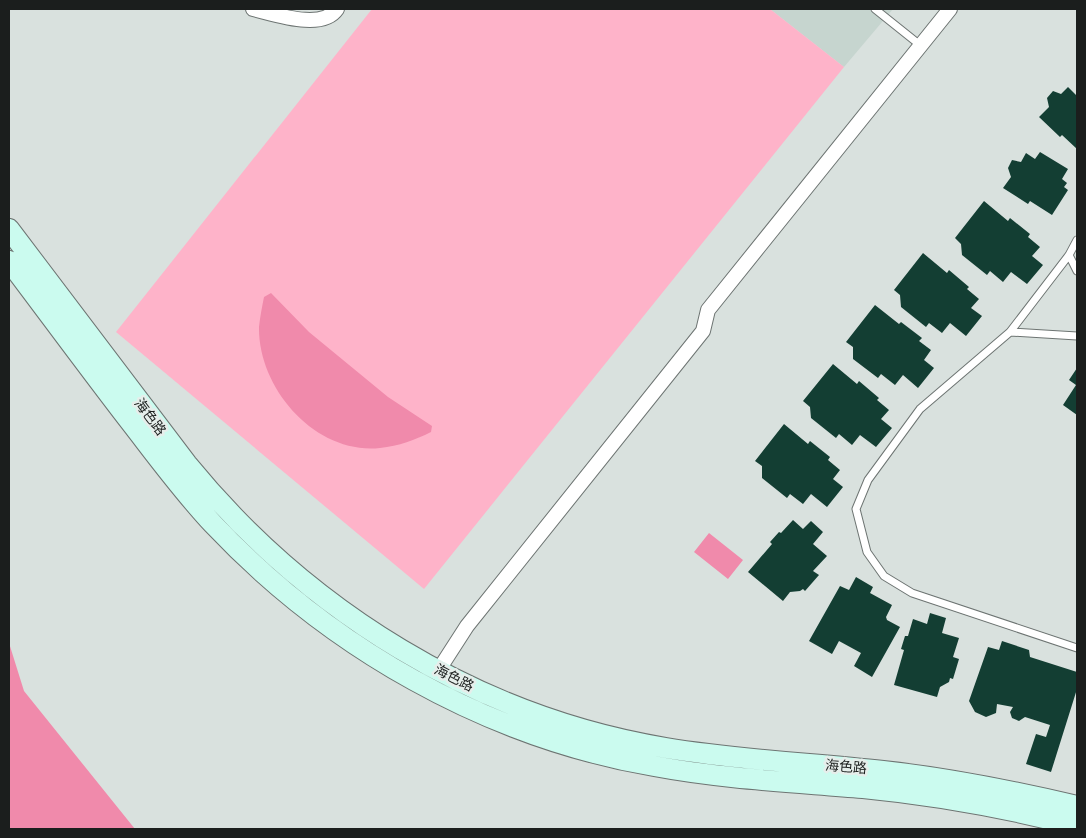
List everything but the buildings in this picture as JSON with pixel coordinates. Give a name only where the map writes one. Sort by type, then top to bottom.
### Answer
[{"type":"street","points":[[253,9],[303,20],[320,20],[337,9]]},
{"type":"street","points":[[438,671],[467,626],[703,331],[708,310],[950,9]]},
{"type":"street","name":"海色路","points":[[9,229],[166,438],[208,490],[237,520],[280,562],[332,604],[387,641],[438,671],[517,707],[588,731],[632,742],[713,755],[857,768],[920,776],[994,788],[1077,806]]},
{"type":"street","name":"海色路","points":[[9,261],[168,471],[236,547],[286,593],[339,634],[431,689],[466,707],[515,727],[628,762],[723,776],[919,795],[1001,809],[1077,826]]},
{"type":"lane","points":[[875,9],[920,45]]},
{"type":"lane","points":[[1077,240],[1069,255],[1010,332],[920,409],[868,480],[856,509],[868,552],[884,576],[912,593],[1077,648]]},
{"type":"lane","points":[[1069,255],[1077,271]]},
{"type":"lane","points":[[1010,332],[1077,336]]},
{"type":"shaded area","points":[[372,9],[770,9],[844,67],[424,589],[116,332]]},
{"type":"shaded area","points":[[770,9],[893,9],[844,67]]},
{"type":"shaded area","points":[[271,293],[309,332],[388,397],[432,426],[431,432],[394,446],[380,448],[356,447],[334,441],[313,429],[295,413],[280,394],[268,373],[261,350],[259,327],[264,297]]},
{"type":"shaded area","points":[[709,533],[743,560],[728,579],[694,552]]},
{"type":"shaded area","points":[[9,643],[24,691],[135,829],[9,829]]}]
